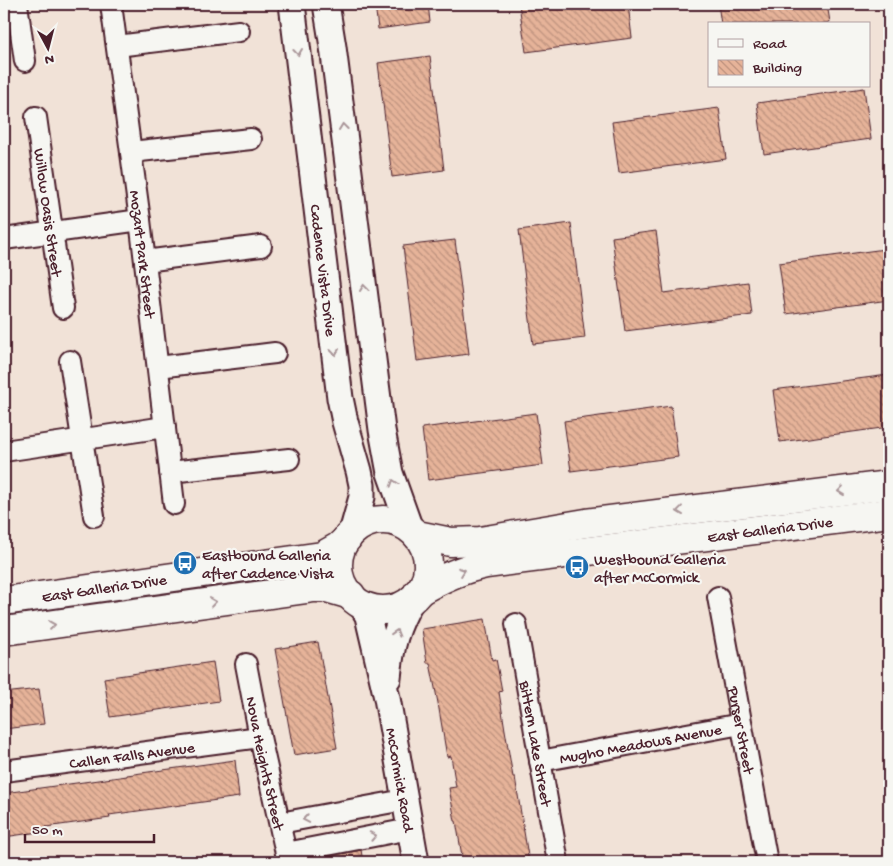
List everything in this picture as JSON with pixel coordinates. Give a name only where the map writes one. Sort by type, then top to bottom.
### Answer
[{"type":"main road","name":"East Galleria Drive","points":[[414,532],[451,542],[480,541],[586,523],[889,485]]},
{"type":"main road","name":"East Galleria Drive","points":[[415,596],[433,584],[459,571],[486,564],[889,513]]},
{"type":"main road","points":[[384,520],[402,524],[414,532],[426,551],[428,568],[426,577],[415,596],[405,604],[388,609],[373,608],[356,599],[343,584],[339,572],[340,554],[350,536],[366,524],[384,520]]},
{"type":"main road","name":"East Galleria Drive","points":[[4,601],[317,557],[333,551],[350,536]]},
{"type":"main road","name":"East Galleria Drive","points":[[4,631],[314,588],[327,588],[356,599]]},
{"type":"street","points":[[17,4],[25,61]]},
{"type":"street","name":"Mozart Park Street","points":[[111,4],[140,220],[174,504]]},
{"type":"street","name":"Cadence Vista Drive","points":[[292,4],[340,398],[362,485],[362,497],[350,536]]},
{"type":"street","points":[[326,4],[382,430],[390,473],[414,532]]},
{"type":"street","points":[[117,46],[239,30]]},
{"type":"street","name":"Willow Oasis Street","points":[[36,117],[63,308]]},
{"type":"street","points":[[131,152],[251,139]]},
{"type":"street","points":[[4,239],[140,220]]},
{"type":"street","points":[[145,261],[261,246]]},
{"type":"street","points":[[158,366],[275,353]]},
{"type":"street","points":[[70,361],[94,516]]},
{"type":"street","points":[[4,451],[165,428]]},
{"type":"street","points":[[170,472],[289,459]]},
{"type":"street","name":"McCormick Road","points":[[386,698],[390,657],[397,628],[415,596]]},
{"type":"street","name":"Purser Street","points":[[718,597],[767,862]]},
{"type":"street","name":"McCormick Road","points":[[356,599],[368,616],[370,624],[386,698],[416,862]]},
{"type":"street","name":"Bittern Lake Street","points":[[516,624],[558,862]]},
{"type":"street","name":"Nova Heights Street","points":[[246,664],[287,858]]},
{"type":"street","name":"Mugho Meadows Avenue","points":[[540,761],[742,724]]},
{"type":"street","name":"Callen Falls Avenue","points":[[4,771],[260,737]]},
{"type":"street","points":[[280,823],[404,800]]},
{"type":"street","points":[[287,858],[410,829]]},
{"type":"building","points":[[375,4],[428,4],[430,22],[378,29]]},
{"type":"building","points":[[519,4],[628,4],[632,38],[526,52]]},
{"type":"building","points":[[718,4],[827,4],[830,22],[721,22]]},
{"type":"building","points":[[430,56],[444,170],[392,177],[378,63]]},
{"type":"building","points":[[864,88],[871,139],[764,154],[757,103]]},
{"type":"building","points":[[719,108],[726,159],[619,173],[612,122]]},
{"type":"building","points":[[571,223],[585,338],[533,344],[519,230]]},
{"type":"building","points":[[656,231],[664,293],[748,282],[752,315],[625,331],[612,237]]},
{"type":"building","points":[[455,240],[469,354],[417,361],[403,246]]},
{"type":"building","points":[[885,249],[889,278],[889,300],[786,314],[779,263]]},
{"type":"building","points":[[888,375],[889,427],[780,442],[773,390]]},
{"type":"building","points":[[671,406],[678,457],[571,471],[564,421]]},
{"type":"building","points":[[536,413],[543,465],[428,480],[422,428]]},
{"type":"building","points":[[485,619],[492,660],[496,659],[502,691],[499,692],[529,862],[463,862],[449,788],[456,787],[451,756],[447,757],[430,663],[427,663],[422,629]]},
{"type":"building","points":[[318,642],[337,748],[294,755],[275,649]]},
{"type":"building","points":[[213,662],[219,701],[110,717],[104,678]]},
{"type":"building","points":[[39,689],[44,724],[4,729],[4,693]]},
{"type":"building","points":[[235,760],[239,797],[109,815],[110,818],[46,827],[46,831],[4,837],[4,793]]},
{"type":"building","points":[[361,850],[363,862],[321,862],[321,858]]},
{"type":"place","name":"Eastbound Galleria after Cadence Vista","points":[[185,563]]},
{"type":"place","name":"Westbound Galleria after McCormick","points":[[577,567]]}]
